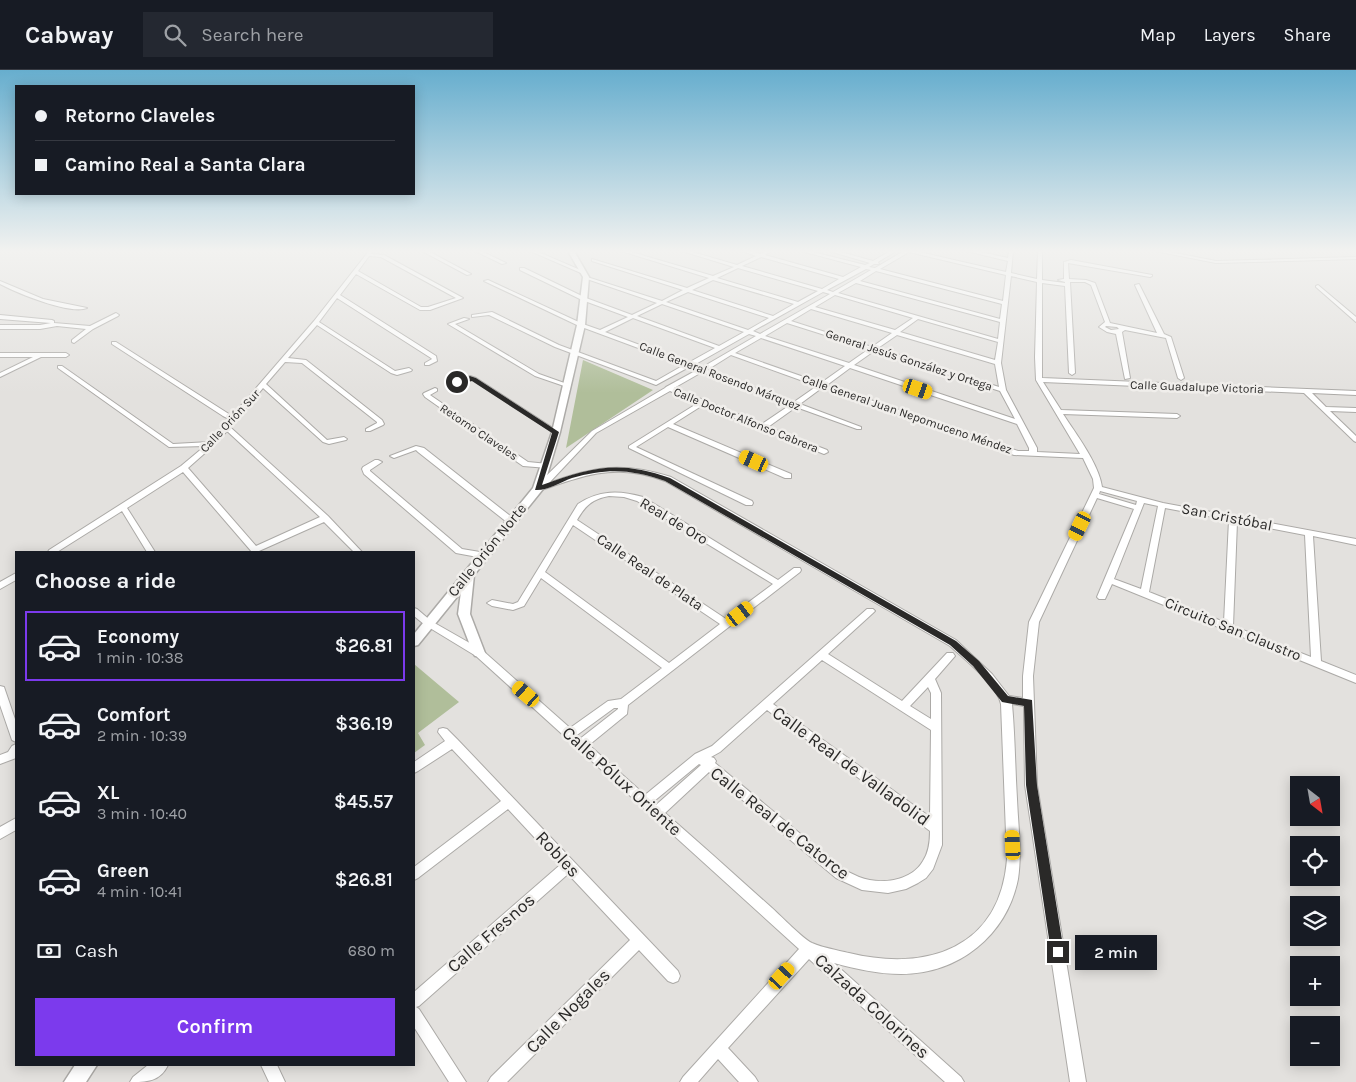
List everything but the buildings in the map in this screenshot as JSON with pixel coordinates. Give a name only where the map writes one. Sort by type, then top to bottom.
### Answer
[{"type":"street","points":[[40,298],[56,305],[84,308]]},
{"type":"street","name":"Calle Orión Sur","points":[[57,551],[184,468],[212,444],[316,322],[334,298]]},
{"type":"street","points":[[341,298],[434,357],[436,360],[427,364]]},
{"type":"street","points":[[403,298],[420,308],[428,309],[459,298]]},
{"type":"street","name":"Calle General Rosendo Márquez","points":[[523,298],[581,325],[859,428]]},
{"type":"street","points":[[648,298],[1020,423]]},
{"type":"street","points":[[600,332],[671,298]]},
{"type":"street","points":[[713,298],[774,318]]},
{"type":"street","points":[[780,298],[799,304]]},
{"type":"street","points":[[690,365],[809,298]]},
{"type":"street","points":[[538,489],[556,473],[594,432],[827,298]]},
{"type":"street","points":[[849,298],[1000,341]]},
{"type":"street","points":[[918,298],[1002,321]]},
{"type":"street","points":[[986,298],[1005,303]]},
{"type":"street","points":[[1005,298],[998,363],[1003,390],[1034,448],[1033,453]]},
{"type":"street","points":[[1037,298],[1039,380],[1086,456],[1097,480],[1097,491],[1034,622],[1028,676],[1031,785],[1078,1082]]},
{"type":"street","points":[[1067,298],[1072,373]]},
{"type":"street","points":[[1098,298],[1108,324],[1120,330],[1168,336],[1182,378]]},
{"type":"street","points":[[1143,298],[1161,335]]},
{"type":"street","points":[[1332,298],[1356,320]]},
{"type":"street","points":[[584,299],[720,348]]},
{"type":"street","name":"Calle Orión Norte","points":[[415,641],[538,489],[556,432],[581,325],[584,299]]},
{"type":"street","points":[[811,307],[998,363]]},
{"type":"street","name":"Calle Doctor Alfonso Cabrera","points":[[474,316],[490,313],[557,346],[656,383],[690,365]]},
{"type":"street","points":[[74,341],[91,328],[116,315]]},
{"type":"street","points":[[0,317],[91,328]]},
{"type":"street","points":[[763,427],[918,317]]},
{"type":"street","points":[[466,319],[451,324],[537,375],[567,385]]},
{"type":"street","name":"General Jesús González y Ortega","points":[[786,321],[1003,390]]},
{"type":"street","points":[[316,322],[393,372],[409,370]]},
{"type":"street","points":[[0,327],[40,327],[57,324]]},
{"type":"street","points":[[1120,330],[1127,378]]},
{"type":"street","points":[[114,343],[234,419]]},
{"type":"street","name":"Calle General Juan Nepomuceno Méndez","points":[[730,353],[1017,453],[1086,456]]},
{"type":"street","points":[[0,355],[66,355]]},
{"type":"street","points":[[0,375],[41,355]]},
{"type":"street","points":[[284,360],[304,361],[380,421],[381,424],[368,430]]},
{"type":"street","points":[[60,366],[171,446],[212,444]]},
{"type":"street","name":"Retorno Claveles","points":[[457,382],[470,378],[474,379],[556,432]]},
{"type":"street","name":"Calle Guadalupe Victoria","points":[[1039,380],[1356,393]]},
{"type":"street","points":[[263,385],[325,440],[329,442],[344,440]]},
{"type":"street","name":"Calle Doctor Alfonso Cabrera","points":[[668,388],[824,452]]},
{"type":"street","name":"Retorno Claveles","points":[[435,390],[426,394],[427,396],[526,464],[545,466]]},
{"type":"street","points":[[1306,391],[1356,439]]},
{"type":"street","points":[[702,403],[631,447],[749,503]]},
{"type":"street","points":[[1324,409],[1356,410]]},
{"type":"street","points":[[1059,412],[1177,416]]},
{"type":"street","points":[[667,424],[788,476]]},
{"type":"street","points":[[227,428],[325,518],[357,551]]},
{"type":"street","points":[[394,456],[416,448],[421,450],[511,521]]},
{"type":"street","points":[[378,462],[366,469],[367,472],[459,551],[483,555]]},
{"type":"street","points":[[184,468],[255,551],[325,518]]},
{"type":"street","points":[[538,489],[570,477],[613,468],[644,471],[668,479],[953,643],[976,663],[1006,699],[1013,845],[1011,880],[1000,912],[984,934],[963,952],[934,963],[908,967],[880,966],[809,949],[795,962],[688,1082]]},
{"type":"street","name":"San Cristóbal","points":[[1097,491],[1140,504],[1162,505],[1356,542]]},
{"type":"street","name":"Real de Oro","points":[[492,604],[518,606],[581,506],[595,497],[614,493],[640,499],[779,584]]},
{"type":"street","points":[[1102,597],[1140,504]]},
{"type":"street","points":[[1144,594],[1162,505]]},
{"type":"street","points":[[123,507],[150,551]]},
{"type":"street","points":[[1228,628],[1233,518]]},
{"type":"street","name":"Calle Real de Plata","points":[[572,521],[727,624]]},
{"type":"street","points":[[1309,532],[1316,663]]},
{"type":"street","points":[[570,734],[612,704],[623,703],[797,570]]},
{"type":"street","points":[[469,573],[464,614],[479,653]]},
{"type":"street","points":[[540,573],[669,668]]},
{"type":"street","points":[[0,586],[15,577]]},
{"type":"street","name":"Circuito San Claustro","points":[[1109,580],[1356,679]]},
{"type":"street","points":[[657,812],[716,749],[870,611]]},
{"type":"street","name":"Calle Pólux Oriente","points":[[415,612],[428,623],[479,653],[809,949]]},
{"type":"street","points":[[822,654],[936,728]]},
{"type":"street","points":[[903,707],[950,656]]},
{"type":"street","name":"Calle Real de Catorce","points":[[703,762],[840,874],[860,884],[875,887],[914,879],[927,867],[936,845],[936,693],[929,678]]},
{"type":"street","points":[[0,690],[15,734]]},
{"type":"street","points":[[1006,699],[1029,702]]},
{"type":"street","points":[[582,745],[623,711],[623,703]]},
{"type":"street","name":"Calle Real de Valladolid","points":[[766,704],[936,828]]},
{"type":"street","name":"Robles","points":[[443,732],[673,976]]},
{"type":"street","points":[[415,767],[453,742]]},
{"type":"street","points":[[1,760],[12,755],[15,750]]},
{"type":"street","points":[[645,802],[703,762]]},
{"type":"street","points":[[415,873],[509,802]]},
{"type":"street","points":[[0,833],[15,825]]},
{"type":"street","name":"Calle Fresnos","points":[[415,999],[569,865]]},
{"type":"street","name":"Calle Nogales","points":[[496,1082],[639,940]]},
{"type":"street","name":"Calzada Colorines","points":[[809,949],[956,1082]]},
{"type":"street","points":[[415,1016],[458,1082]]},
{"type":"street","points":[[718,1048],[750,1082]]},
{"type":"street","points":[[74,1082],[86,1066]]},
{"type":"street","points":[[138,1082],[158,1066]]},
{"type":"street","points":[[269,1066],[277,1082]]},
{"type":"green space","points":[[583,360],[653,390],[566,448]]},
{"type":"green space","points":[[415,665],[459,702],[418,733],[425,745],[415,752]]},
{"type":"route","points":[[457,382],[470,378],[474,379],[556,432],[538,489],[570,477],[613,468],[644,471],[668,479],[953,643],[976,663],[1006,699],[1029,702],[1031,785],[1058,952]]}]
